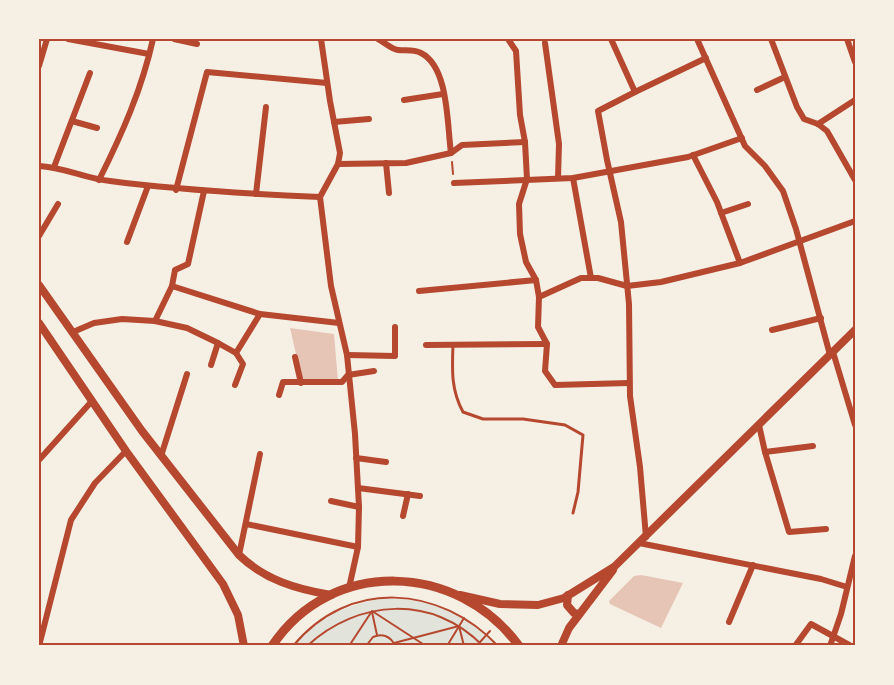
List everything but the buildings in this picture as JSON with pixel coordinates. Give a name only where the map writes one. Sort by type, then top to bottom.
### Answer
[{"type":"main road","points":[[39,285],[161,456],[239,555],[252,568],[279,582],[306,591],[331,595]]},
{"type":"main road","points":[[39,323],[126,451],[223,584],[238,615],[244,646]]},
{"type":"main road","points":[[561,646],[569,628],[614,567],[855,330]]},
{"type":"main road","points":[[272,646],[300,615],[331,595],[349,588],[385,581],[404,581],[500,604],[538,605],[567,595],[614,567]]},
{"type":"main road","points":[[457,594],[499,622],[519,646]]},
{"type":"main road","points":[[567,595],[567,605],[574,613],[579,614]]},
{"type":"street","points":[[39,66],[47,39]]},
{"type":"street","points":[[68,39],[149,54]]},
{"type":"street","points":[[99,180],[122,134],[139,92],[153,39]]},
{"type":"street","points":[[174,39],[197,44]]},
{"type":"street","points":[[321,39],[340,153],[338,164],[320,197],[331,286],[347,355],[359,507],[358,547],[349,588]]},
{"type":"street","points":[[378,39],[396,50],[412,50],[432,61],[441,78],[451,153]]},
{"type":"street","points":[[508,39],[516,51],[520,115],[525,142],[527,179],[519,204],[520,234],[526,262],[536,280],[539,297],[538,327],[547,344],[544,371],[555,385],[629,383]]},
{"type":"street","points":[[611,39],[635,92]]},
{"type":"street","points":[[697,39],[746,146],[765,166],[783,191],[855,425]]},
{"type":"street","points":[[771,39],[797,107],[804,119],[818,124],[827,131],[855,180]]},
{"type":"street","points":[[847,39],[855,62]]},
{"type":"street","points":[[545,43],[559,144],[558,178]]},
{"type":"street","points":[[706,58],[598,111],[621,222],[627,286],[629,383],[640,467],[643,540],[821,579],[847,587]]},
{"type":"street","points":[[176,190],[207,72],[327,83]]},
{"type":"street","points":[[54,167],[90,74]]},
{"type":"street","points":[[757,90],[785,77]]},
{"type":"street","points":[[404,100],[443,94]]},
{"type":"street","points":[[818,124],[855,100]]},
{"type":"street","points":[[256,194],[266,108]]},
{"type":"street","points":[[334,122],[369,120]]},
{"type":"street","points":[[72,121],[97,128]]},
{"type":"street","points":[[454,183],[573,178],[693,155],[742,138]]},
{"type":"street","points":[[338,164],[406,163],[451,153],[462,145],[525,142]]},
{"type":"street","points":[[693,155],[721,213],[740,263]]},
{"type":"street","points":[[386,163],[389,193]]},
{"type":"street","points":[[39,166],[54,167],[99,180],[176,190],[320,197]]},
{"type":"street","points":[[573,178],[591,278]]},
{"type":"street","points":[[127,242],[148,186]]},
{"type":"street","points":[[155,321],[172,286],[175,270],[188,264],[204,191]]},
{"type":"street","points":[[39,236],[58,204]]},
{"type":"street","points":[[721,213],[748,204]]},
{"type":"street","points":[[539,297],[581,278],[598,278],[627,286],[661,282],[740,263],[855,221]]},
{"type":"street","points":[[419,291],[536,280]]},
{"type":"street","points":[[172,286],[260,314],[339,322]]},
{"type":"street","points":[[236,353],[260,314]]},
{"type":"street","points":[[772,330],[821,318]]},
{"type":"street","points":[[73,332],[94,323],[122,319],[155,321],[187,328],[236,353],[243,364],[235,385]]},
{"type":"street","points":[[347,355],[395,356],[395,327]]},
{"type":"street","points":[[211,365],[218,343]]},
{"type":"street","points":[[426,345],[547,344]]},
{"type":"street","points":[[295,357],[301,383]]},
{"type":"street","points":[[279,395],[283,382],[342,382],[348,375],[374,371]]},
{"type":"street","points":[[161,456],[187,374]]},
{"type":"street","points":[[39,460],[92,401]]},
{"type":"street","points":[[759,425],[789,532],[826,529]]},
{"type":"street","points":[[765,452],[813,446]]},
{"type":"street","points":[[39,646],[72,519],[95,483],[126,451]]},
{"type":"street","points":[[239,555],[260,454]]},
{"type":"street","points":[[356,458],[386,462]]},
{"type":"street","points":[[358,488],[420,496]]},
{"type":"street","points":[[403,516],[408,494]]},
{"type":"street","points":[[331,501],[359,507]]},
{"type":"street","points":[[246,524],[358,547]]},
{"type":"street","points":[[830,646],[855,556]]},
{"type":"street","points":[[729,622],[753,565]]},
{"type":"street","points":[[795,646],[811,624],[850,646]]},
{"type":"lane","points":[[453,345],[452,374],[455,397],[463,412],[483,419],[523,419],[565,425],[583,435],[578,492],[573,513]]},
{"type":"path","points":[[451,153],[454,183]]},
{"type":"path","points":[[293,646],[310,628],[346,607],[370,600],[394,598],[435,603],[465,617],[498,646]]},
{"type":"path","points":[[433,646],[446,646],[473,603]]},
{"type":"path","points":[[307,646],[330,628],[350,618],[372,611],[398,609],[417,610],[436,615],[459,626],[483,646]]},
{"type":"path","points":[[372,611],[377,635]]},
{"type":"path","points":[[372,611],[426,646]]},
{"type":"path","points":[[349,646],[372,611]]},
{"type":"path","points":[[479,642],[499,622]]},
{"type":"path","points":[[366,646],[369,640],[377,635],[387,636],[394,644],[459,626]]},
{"type":"path","points":[[459,626],[464,646]]},
{"type":"shaded area","points":[[386,598],[420,601],[448,609],[473,623],[498,646],[293,646],[312,627],[335,613]]}]
